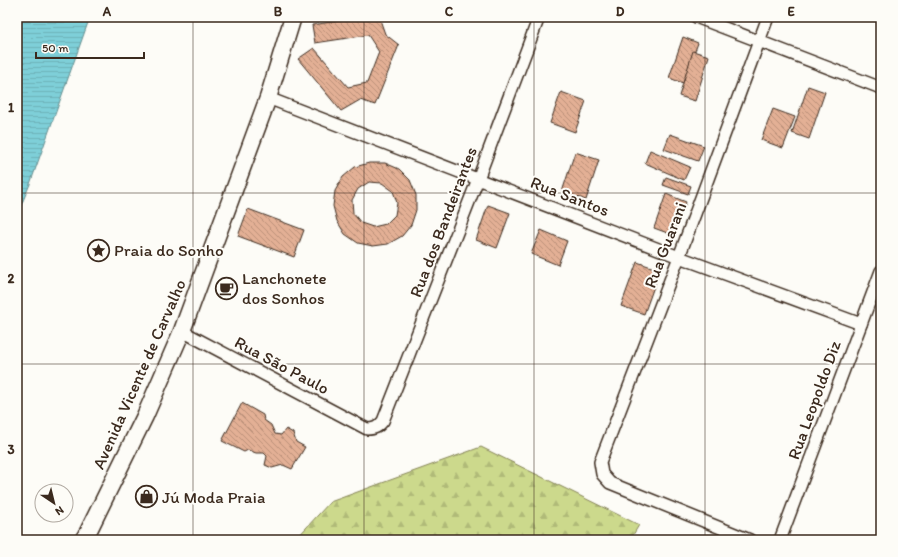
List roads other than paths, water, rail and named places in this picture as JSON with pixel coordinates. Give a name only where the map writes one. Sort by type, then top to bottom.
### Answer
[{"type":"main road","name":"Avenida Vicente de Carvalho","points":[[83,540],[145,416],[182,331],[268,98],[293,17]]},
{"type":"street","name":"Rua dos Bandeirantes","points":[[367,429],[379,427],[383,422],[478,179],[539,17]]},
{"type":"street","points":[[696,17],[881,88]]},
{"type":"street","name":"Rua Guarani","points":[[750,540],[610,483],[602,474],[600,462],[679,257],[768,17]]},
{"type":"street","name":"Rua Santos","points":[[268,98],[679,257],[861,324]]},
{"type":"street","name":"Rua Leopoldo Diz","points":[[780,540],[881,271]]},
{"type":"street","name":"Rua São Paulo","points":[[182,331],[367,429]]},
{"type":"water","points":[[17,17],[90,17],[30,184],[17,215]]},
{"type":"place","name":"Praia do Sonho","points":[[99,250]]},
{"type":"place","name":"Lanchonete dos Sonhos","points":[[226,288]]},
{"type":"place","name":"Jú Moda Praia","points":[[146,497]]}]
